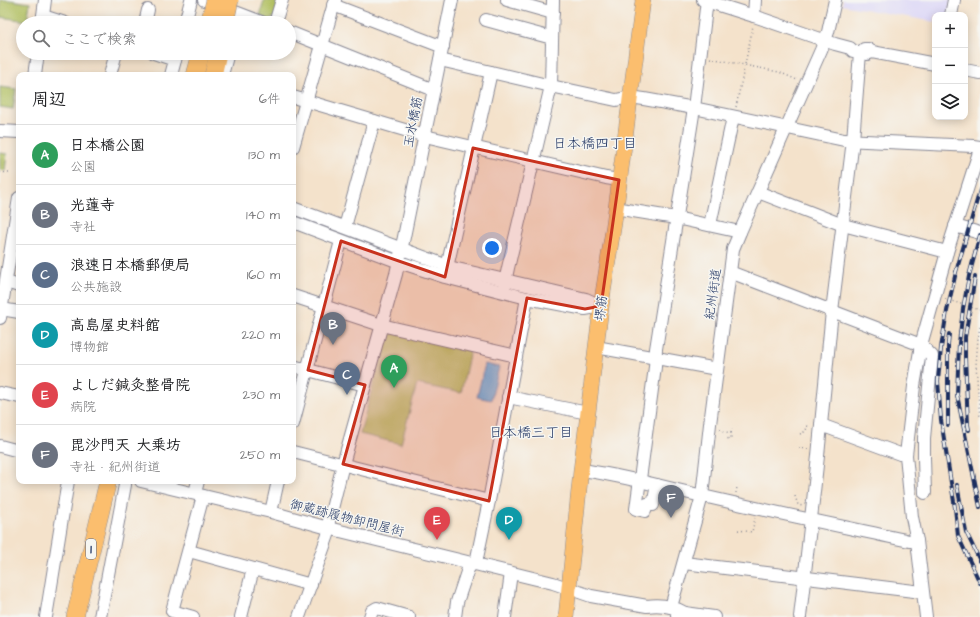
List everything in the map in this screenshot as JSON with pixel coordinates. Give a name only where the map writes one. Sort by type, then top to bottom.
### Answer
[{"type":"highway","points":[[211,16],[215,0]]},
{"type":"highway","points":[[196,72],[199,60]]},
{"type":"highway","points":[[214,72],[216,60]]},
{"type":"highway","points":[[75,617],[98,484]]},
{"type":"highway","name":"1","points":[[75,617],[107,484]]},
{"type":"main road","name":"堺筋","points":[[566,617],[581,470],[601,306],[616,208],[643,0]]},
{"type":"street","points":[[42,16],[45,0]]},
{"type":"street","points":[[187,16],[191,0]]},
{"type":"street","points":[[204,0],[232,15]]},
{"type":"street","points":[[277,16],[282,0]]},
{"type":"street","name":"玉水橋筋","points":[[299,617],[328,535],[329,521],[343,464],[399,262],[452,0]]},
{"type":"street","points":[[507,0],[553,13]]},
{"type":"street","points":[[504,286],[551,86],[553,0]]},
{"type":"street","points":[[658,485],[653,505],[647,504],[645,511],[636,509],[655,367],[656,349],[694,108],[706,0],[753,20],[824,41],[860,51],[932,63]]},
{"type":"street","points":[[753,20],[755,0]]},
{"type":"street","name":"紀州街道","points":[[666,612],[684,563],[702,496],[733,249],[824,41],[835,0]]},
{"type":"street","points":[[952,12],[954,0]]},
{"type":"street","points":[[296,136],[334,3],[443,46]]},
{"type":"street","points":[[147,16],[148,10]]},
{"type":"street","points":[[486,20],[552,38]]},
{"type":"street","points":[[296,35],[434,90]]},
{"type":"street","points":[[800,617],[811,520],[816,426],[853,140],[860,51]]},
{"type":"street","points":[[35,72],[37,60]]},
{"type":"street","points":[[111,72],[114,60]]},
{"type":"street","points":[[172,72],[175,60]]},
{"type":"street","points":[[223,72],[226,60]]},
{"type":"street","points":[[440,60],[616,100],[630,97],[694,108],[844,140],[973,146],[980,148],[947,252],[921,345],[914,386],[906,455],[912,517],[926,617]]},
{"type":"street","points":[[968,71],[980,73]]},
{"type":"street","points":[[446,271],[491,72]]},
{"type":"street","points":[[296,98],[425,136],[619,180]]},
{"type":"street","points":[[710,225],[733,117]]},
{"type":"street","points":[[345,228],[374,121]]},
{"type":"street","points":[[0,131],[16,132]]},
{"type":"street","points":[[758,192],[843,225],[947,252]]},
{"type":"street","points":[[616,208],[676,218],[740,232]]},
{"type":"street","points":[[296,209],[402,249],[446,271]]},
{"type":"street","points":[[16,217],[1,314],[16,312]]},
{"type":"street","points":[[296,223],[399,262],[446,271],[504,286],[586,299],[601,306]]},
{"type":"street","points":[[956,226],[980,234]]},
{"type":"street","points":[[296,413],[341,240]]},
{"type":"street","points":[[730,272],[921,345],[932,356],[924,438],[926,493]]},
{"type":"street","points":[[6,282],[16,285]]},
{"type":"street","points":[[504,286],[527,298],[584,309],[601,306]]},
{"type":"street","points":[[296,297],[381,325],[516,356]]},
{"type":"street","points":[[455,617],[457,602],[468,569],[477,558],[527,298]]},
{"type":"street","points":[[596,347],[717,369]]},
{"type":"street","points":[[296,367],[365,385]]},
{"type":"street","points":[[0,393],[16,396]]},
{"type":"street","points":[[508,397],[588,414]]},
{"type":"street","points":[[816,426],[906,455]]},
{"type":"street","points":[[0,446],[16,449]]},
{"type":"street","points":[[296,453],[489,501]]},
{"type":"street","points":[[581,470],[640,481],[811,520],[909,541],[916,541]]},
{"type":"street","points":[[46,617],[68,484]]},
{"type":"street","points":[[100,617],[125,484]]},
{"type":"street","name":"御蔵跡履物卸問屋街","points":[[154,484],[553,583],[591,596],[647,606],[656,605],[666,612],[677,609],[685,613],[714,617]]},
{"type":"street","points":[[193,617],[172,611],[189,551],[199,494],[198,484]]},
{"type":"street","points":[[271,512],[277,484]]},
{"type":"street","points":[[189,551],[311,585]]},
{"type":"street","points":[[684,563],[922,592]]},
{"type":"street","points":[[241,617],[253,569]]},
{"type":"street","points":[[505,617],[511,573]]},
{"type":"street","points":[[370,617],[372,610],[377,608],[409,617]]},
{"type":"path","points":[[733,117],[750,44],[753,20]]},
{"type":"path","points":[[700,56],[779,72],[806,84]]},
{"type":"path","points":[[0,172],[9,173]]},
{"type":"path","points":[[943,298],[980,310]]},
{"type":"path","points":[[980,327],[976,365],[980,418]]},
{"type":"path","points":[[718,426],[721,431],[731,433]]},
{"type":"path","points":[[800,434],[806,431],[807,426],[816,426]]},
{"type":"path","points":[[726,439],[731,438],[732,428]]},
{"type":"path","points":[[799,448],[812,450]]},
{"type":"path","points":[[795,496],[798,505],[806,506]]},
{"type":"path","points":[[738,530],[752,532],[757,508]]},
{"type":"highlighted area","points":[[473,148],[619,180],[601,306],[585,309],[527,298],[489,501],[343,464],[365,385],[308,370],[341,241],[445,277]]},
{"type":"shaded area","points":[[843,0],[951,0],[949,12],[932,12],[932,21],[842,5]]},
{"type":"green space","points":[[0,0],[30,3],[28,16],[16,16],[16,19],[0,17]]},
{"type":"green space","points":[[264,0],[279,0],[275,16],[260,16]]},
{"type":"green space","points":[[0,87],[16,89],[13,109],[0,107]]},
{"type":"green space","points":[[0,153],[7,154],[5,171],[0,170]]},
{"type":"green space","points":[[391,332],[470,350],[461,393],[417,384],[401,444],[360,434],[386,335]]},
{"type":"water","points":[[485,364],[499,367],[491,400],[477,397]]},
{"type":"railway","points":[[980,190],[956,272],[947,311],[941,348],[938,381],[941,420],[958,536],[980,583]]},
{"type":"railway","points":[[980,235],[969,276],[963,309],[959,343],[957,395],[980,507]]},
{"type":"railway","points":[[969,430],[965,337],[975,277]]},
{"type":"railway","points":[[948,425],[949,334]]},
{"type":"railway","points":[[957,485],[966,532],[980,561]]},
{"type":"place","name":"光蓮寺","points":[[333,345]]},
{"type":"place","name":"日本橋公園","points":[[394,388]]},
{"type":"place","name":"浪速日本橋郵便局","points":[[347,395]]},
{"type":"place","name":"毘沙門天 大乗坊","points":[[671,518]]},
{"type":"place","name":"よしだ鍼灸整骨院","points":[[437,540]]},
{"type":"place","name":"高島屋史料館","points":[[509,540]]},
{"type":"district","name":"日本橋四丁目","points":[[595,144]]},
{"type":"district","name":"日本橋三丁目","points":[[531,433]]}]
